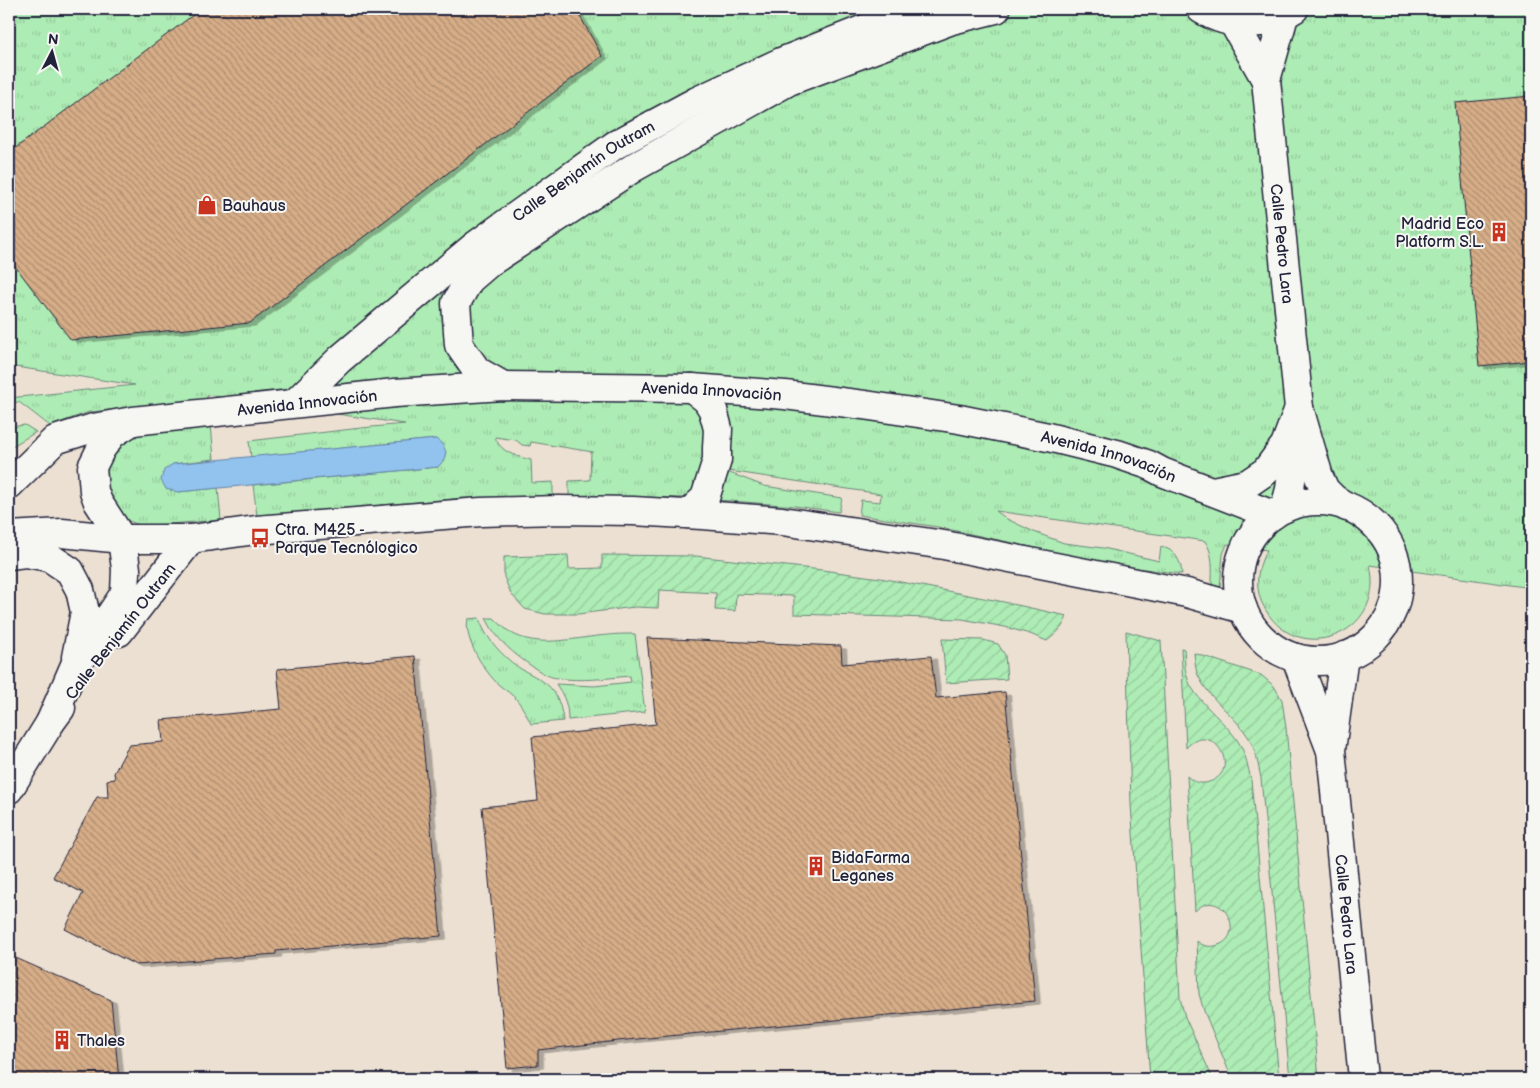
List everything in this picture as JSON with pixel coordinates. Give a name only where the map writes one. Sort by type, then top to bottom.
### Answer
[{"type":"street","name":"Calle Benjamín Outram","points":[[295,403],[340,359],[476,245],[615,145],[697,101],[781,62],[915,9]]},
{"type":"street","name":"Calle Benjamín Outram","points":[[503,386],[477,371],[459,345],[456,303],[469,280],[490,262],[633,168],[789,81],[952,20],[996,9]]},
{"type":"street","points":[[1201,9],[1221,19],[1240,24],[1261,23],[1289,12]]},
{"type":"street","name":"Calle Pedro Lara","points":[[1289,12],[1266,80],[1299,408],[1317,470],[1325,490],[1334,500],[1347,507]]},
{"type":"street","name":"Calle Pedro Lara","points":[[1232,22],[1266,80]]},
{"type":"street","name":"Avenida Innovación","points":[[9,485],[55,440],[93,428],[133,421],[395,393],[503,386],[692,388],[844,402],[959,418],[1117,454],[1213,491],[1279,511]]},
{"type":"street","points":[[688,514],[705,498],[717,460],[718,448],[718,429],[713,410],[707,400],[692,388]]},
{"type":"street","points":[[1213,491],[1247,484],[1266,471],[1285,445],[1299,408]]},
{"type":"street","name":"Calle Pedro Lara","points":[[1279,511],[1290,488],[1299,408]]},
{"type":"street","name":"Avenida Innovación","points":[[122,539],[98,502],[94,491],[92,467],[101,449],[112,434],[133,421]]},
{"type":"street","points":[[1316,501],[1332,502],[1347,507],[1361,514],[1374,524],[1392,551],[1396,566],[1397,582],[1393,605],[1383,627],[1373,639],[1360,648],[1344,656],[1321,660],[1296,658],[1273,648],[1255,631],[1243,609],[1238,592],[1241,556],[1249,540],[1260,526],[1279,511],[1300,503],[1316,501]]},
{"type":"street","points":[[9,536],[62,533],[122,539],[191,539],[256,530],[481,512],[578,510],[688,514],[782,521],[944,544],[1187,593],[1243,609]]},
{"type":"street","name":"Calle Benjamín Outram","points":[[50,723],[75,665],[125,594],[126,569],[122,539]]},
{"type":"street","name":"Calle Benjamín Outram","points":[[9,789],[50,723],[86,673],[191,539]]},
{"type":"street","points":[[9,555],[25,553],[49,556],[70,571],[80,590],[85,612],[75,665]]},
{"type":"street","name":"Calle Pedro Lara","points":[[1344,656],[1331,750],[1363,1079]]},
{"type":"street","name":"Calle Pedro Lara","points":[[1296,658],[1331,750]]},
{"type":"green space","points":[[9,9],[1531,9],[1531,588],[1370,565],[1372,590],[1365,610],[1352,626],[1334,636],[1315,639],[1295,636],[1277,625],[1263,605],[1258,589],[1258,577],[1260,565],[1267,550],[1227,544],[1223,554],[1220,587],[1212,585],[1211,557],[1205,541],[996,511],[1007,519],[1034,532],[1064,543],[1103,548],[1159,561],[1161,547],[1166,548],[1176,556],[1182,574],[1115,565],[938,527],[859,515],[861,500],[880,502],[881,494],[722,470],[764,486],[842,498],[839,512],[795,506],[693,498],[569,496],[569,481],[590,480],[591,452],[593,452],[531,442],[530,446],[522,445],[516,440],[495,437],[505,450],[531,460],[532,483],[553,482],[553,496],[464,498],[257,516],[253,485],[438,467],[436,439],[251,457],[249,441],[405,424],[207,395],[207,400],[89,412],[50,426],[19,402],[9,403],[9,398],[135,385],[9,366]]},
{"type":"green space","points":[[211,424],[214,459],[173,464],[178,492],[218,488],[221,520],[142,526],[129,521],[118,512],[105,490],[105,476],[109,460],[118,445],[135,434]]},
{"type":"green space","points":[[25,425],[36,432],[9,448],[9,427]]},
{"type":"green space","points":[[568,555],[569,569],[602,568],[602,555],[696,556],[822,570],[880,578],[1067,616],[1064,624],[1047,641],[1005,627],[962,619],[794,614],[794,596],[736,594],[735,611],[715,610],[716,593],[659,590],[658,608],[635,607],[578,614],[545,614],[525,609],[511,594],[504,577],[504,557]]},
{"type":"green space","points":[[479,618],[490,640],[508,659],[550,687],[560,705],[563,721],[531,724],[517,700],[493,679],[476,655],[469,636],[468,619]]},
{"type":"green space","points":[[486,618],[494,618],[515,635],[537,641],[561,641],[635,634],[645,712],[568,720],[562,693],[556,684],[594,686],[631,682],[630,676],[576,680],[548,675],[512,652],[495,633]]},
{"type":"green space","points":[[1126,631],[1161,641],[1180,998],[1185,1017],[1213,1079],[1150,1079],[1131,804]]},
{"type":"green space","points":[[942,639],[983,640],[998,644],[1005,655],[1007,679],[946,683]]},
{"type":"green space","points":[[1181,648],[1184,649],[1185,670],[1190,685],[1202,702],[1234,735],[1245,756],[1251,780],[1279,1079],[1232,1079],[1199,994],[1197,941],[1203,945],[1215,946],[1225,941],[1230,933],[1231,924],[1228,915],[1222,908],[1214,904],[1205,904],[1195,911],[1187,776],[1197,782],[1209,782],[1219,776],[1224,768],[1224,758],[1214,743],[1205,739],[1196,740],[1186,748]]},
{"type":"green space","points":[[1194,653],[1261,675],[1274,686],[1282,700],[1319,1079],[1290,1079],[1261,778],[1255,753],[1249,738],[1237,722],[1215,700],[1203,684],[1196,670]]},
{"type":"water","points":[[436,439],[443,445],[446,452],[444,460],[438,467],[178,492],[166,489],[161,480],[164,470],[173,464]]},
{"type":"building","name":"Bauhaus","points":[[201,9],[576,9],[602,56],[250,323],[71,340],[9,258],[9,153]]},
{"type":"building","name":"Madrid Eco Platform S.L.","points":[[1531,96],[1531,361],[1479,366],[1455,103]]},
{"type":"building","name":"BidaFarma Leganes","points":[[647,638],[841,646],[842,664],[931,656],[936,698],[1005,692],[1035,1001],[538,1050],[538,1065],[507,1068],[482,807],[538,801],[532,737],[656,724]]},
{"type":"building","points":[[415,656],[441,936],[276,951],[276,954],[136,965],[65,929],[83,893],[53,877],[97,797],[108,797],[107,780],[115,779],[114,773],[129,745],[163,742],[161,720],[281,709],[277,669]]},
{"type":"building","name":"Thales","points":[[9,955],[111,1000],[119,1079],[9,1079]]},
{"type":"place","name":"Bauhaus","points":[[207,205]]},
{"type":"place","name":"Madrid Eco Platform S.L.","points":[[1499,232]]},
{"type":"place","name":"Ctra. M425 - Parque Tecnólogico","points":[[260,538]]},
{"type":"place","name":"BidaFarma Leganes","points":[[816,866]]},
{"type":"place","name":"Thales","points":[[62,1040]]}]
